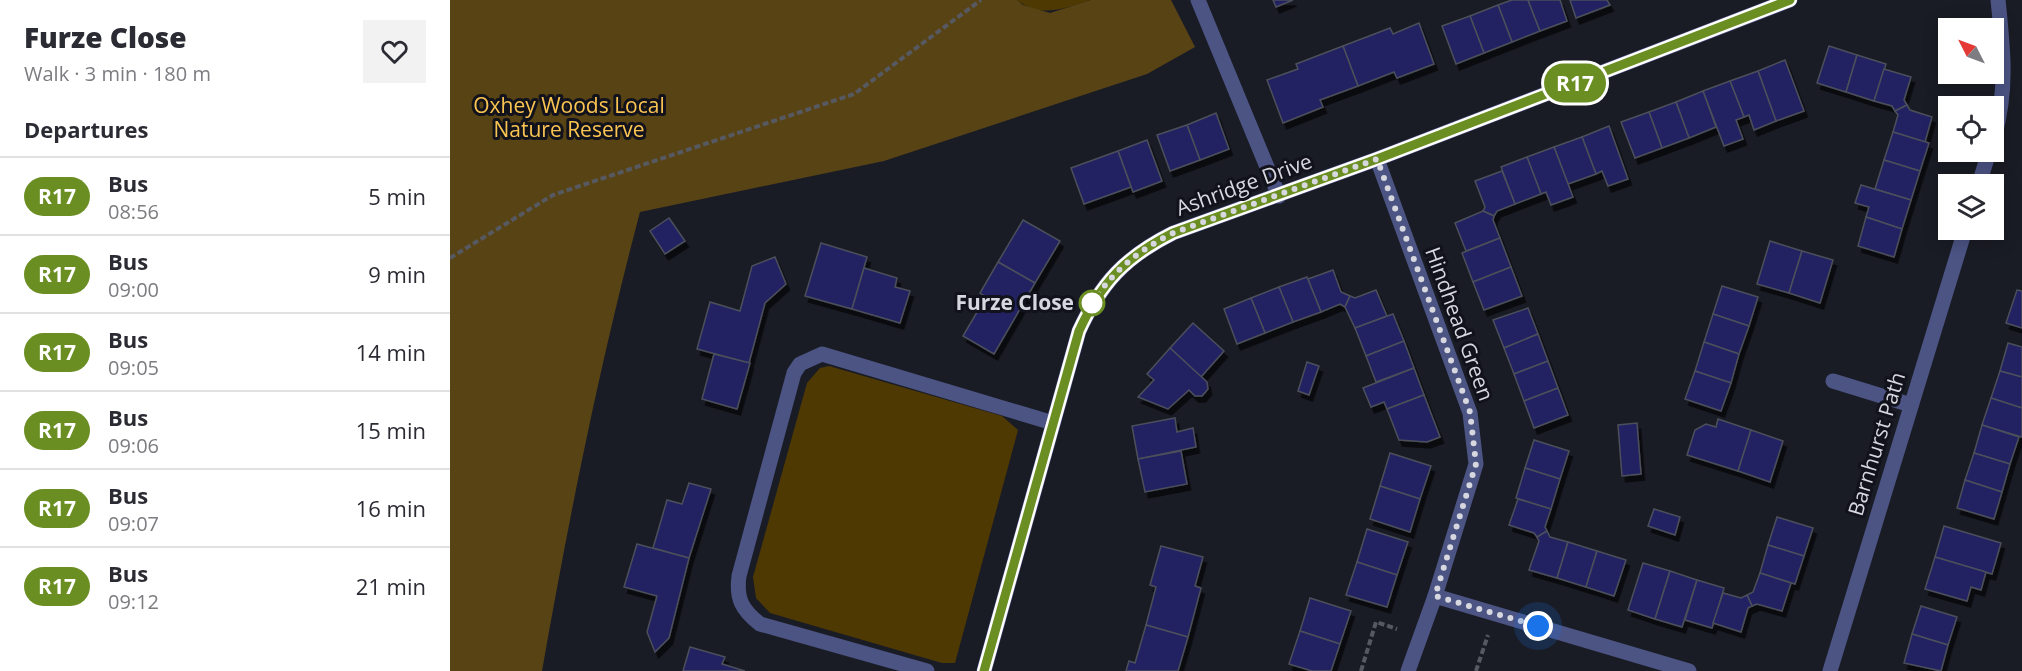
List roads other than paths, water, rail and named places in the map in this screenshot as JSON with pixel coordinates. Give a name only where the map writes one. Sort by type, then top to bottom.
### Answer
[{"type":"street","points":[[1198,0],[1279,196]]},
{"type":"street","name":"Ashridge Drive","points":[[984,671],[1079,331],[1092,303],[1105,284],[1125,264],[1147,246],[1173,233],[1377,159],[1790,0]]},
{"type":"street","points":[[1998,0],[2005,61],[2002,96]]},
{"type":"street","name":"Hindhead Green","points":[[1377,159],[1470,412],[1476,464],[1435,596],[1408,671]]},
{"type":"street","name":"Barnhurst Path","points":[[1830,671],[1962,240]]},
{"type":"street","points":[[927,671],[760,624],[741,605],[737,593],[740,576],[794,373],[800,364],[822,354],[1053,423]]},
{"type":"street","points":[[1833,381],[1911,405]]},
{"type":"street","points":[[1435,596],[1689,671]]},
{"type":"place","name":"Furze Close","points":[[1092,303]]},
{"type":"park label","name":"Oxhey Woods Local Nature Reserve","points":[[569,118]]}]
